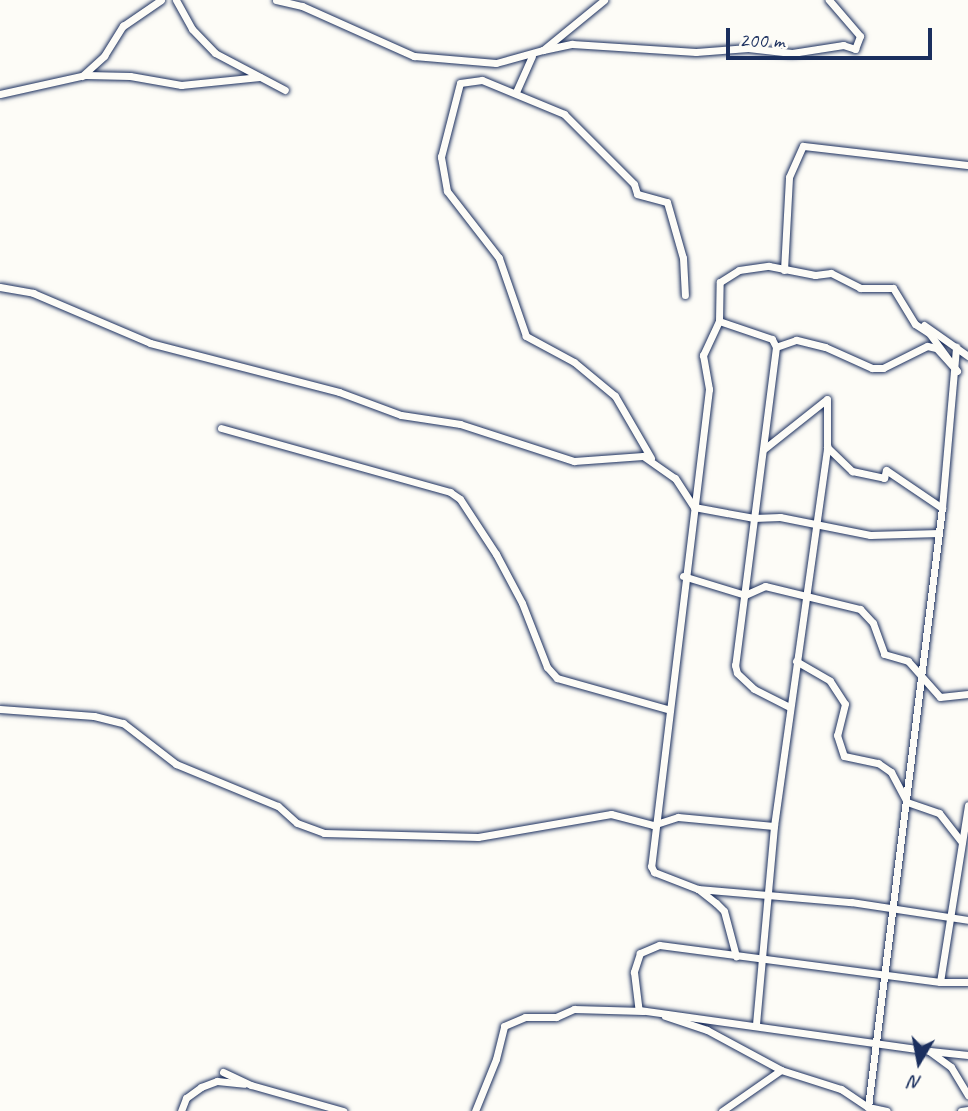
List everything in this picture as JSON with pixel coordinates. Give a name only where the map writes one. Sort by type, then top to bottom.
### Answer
[{"type":"street","points":[[81,77],[103,56],[122,26],[161,0]]},
{"type":"street","points":[[176,0],[203,43],[285,90]]},
{"type":"street","points":[[276,0],[302,6],[414,56],[496,63],[531,56],[543,50],[604,0]]},
{"type":"street","points":[[543,50],[572,44],[696,52],[748,48],[792,53],[843,45],[855,48],[860,36],[829,0]]},
{"type":"street","points":[[516,92],[531,56]]},
{"type":"street","points":[[0,94],[81,77],[130,76],[181,85],[260,77]]},
{"type":"street","points":[[685,295],[683,258],[667,202],[637,194],[634,184],[564,114],[482,80],[460,83],[441,157],[447,191],[499,258],[526,336],[574,362],[615,396],[653,461],[685,489],[694,507]]},
{"type":"street","points":[[784,270],[789,177],[803,146],[968,165]]},
{"type":"street","points":[[736,956],[724,911],[698,889],[652,870],[653,825],[709,389],[704,355],[719,320],[717,299],[725,276],[769,266],[784,270],[831,273],[860,288],[893,288],[911,318],[957,371]]},
{"type":"street","points":[[2,288],[33,293],[150,343],[339,392],[401,415],[460,424],[574,461],[632,456],[653,461]]},
{"type":"street","points":[[911,318],[968,356]]},
{"type":"street","points":[[719,320],[772,339],[776,347],[744,594],[737,673],[789,708]]},
{"type":"street","points":[[776,347],[796,340],[883,368],[926,346],[936,348],[957,371]]},
{"type":"street","points":[[868,1107],[923,673],[957,371],[956,347]]},
{"type":"street","points":[[756,1024],[774,826],[827,447],[827,399],[764,450]]},
{"type":"street","points":[[221,428],[450,492],[460,499],[496,554],[522,603],[547,667],[557,678],[667,709]]},
{"type":"street","points":[[827,447],[852,471],[884,478],[886,470],[942,508]]},
{"type":"street","points":[[694,507],[754,517],[780,517],[817,526],[899,537],[939,533]]},
{"type":"street","points":[[683,576],[744,594],[765,586],[860,609],[873,624],[884,654],[908,661],[923,673],[940,697],[968,694]]},
{"type":"street","points":[[796,661],[830,681],[845,704],[837,735],[844,756],[878,762],[891,772],[907,802],[939,813],[962,842]]},
{"type":"street","points":[[0,709],[94,716],[124,723],[176,764],[278,806],[298,823],[324,833],[478,837],[611,814],[653,825],[678,817],[774,826]]},
{"type":"street","points":[[940,982],[968,805]]},
{"type":"street","points":[[698,889],[768,893],[893,907],[968,920]]},
{"type":"street","points":[[639,1010],[634,972],[640,953],[648,948],[672,946],[940,982],[968,982]]},
{"type":"street","points":[[475,1111],[496,1059],[503,1026],[525,1017],[556,1017],[574,1009],[639,1010],[968,1055]]},
{"type":"street","points":[[639,1010],[707,1030],[781,1070],[841,1089],[868,1107],[887,1111]]},
{"type":"street","points":[[929,1051],[951,1067],[968,1095]]},
{"type":"street","points":[[722,1111],[781,1070]]},
{"type":"street","points":[[223,1072],[251,1085]]},
{"type":"street","points":[[181,1111],[187,1098],[217,1081],[251,1085],[343,1111]]},
{"type":"street","points":[[961,1111],[968,1110]]}]
